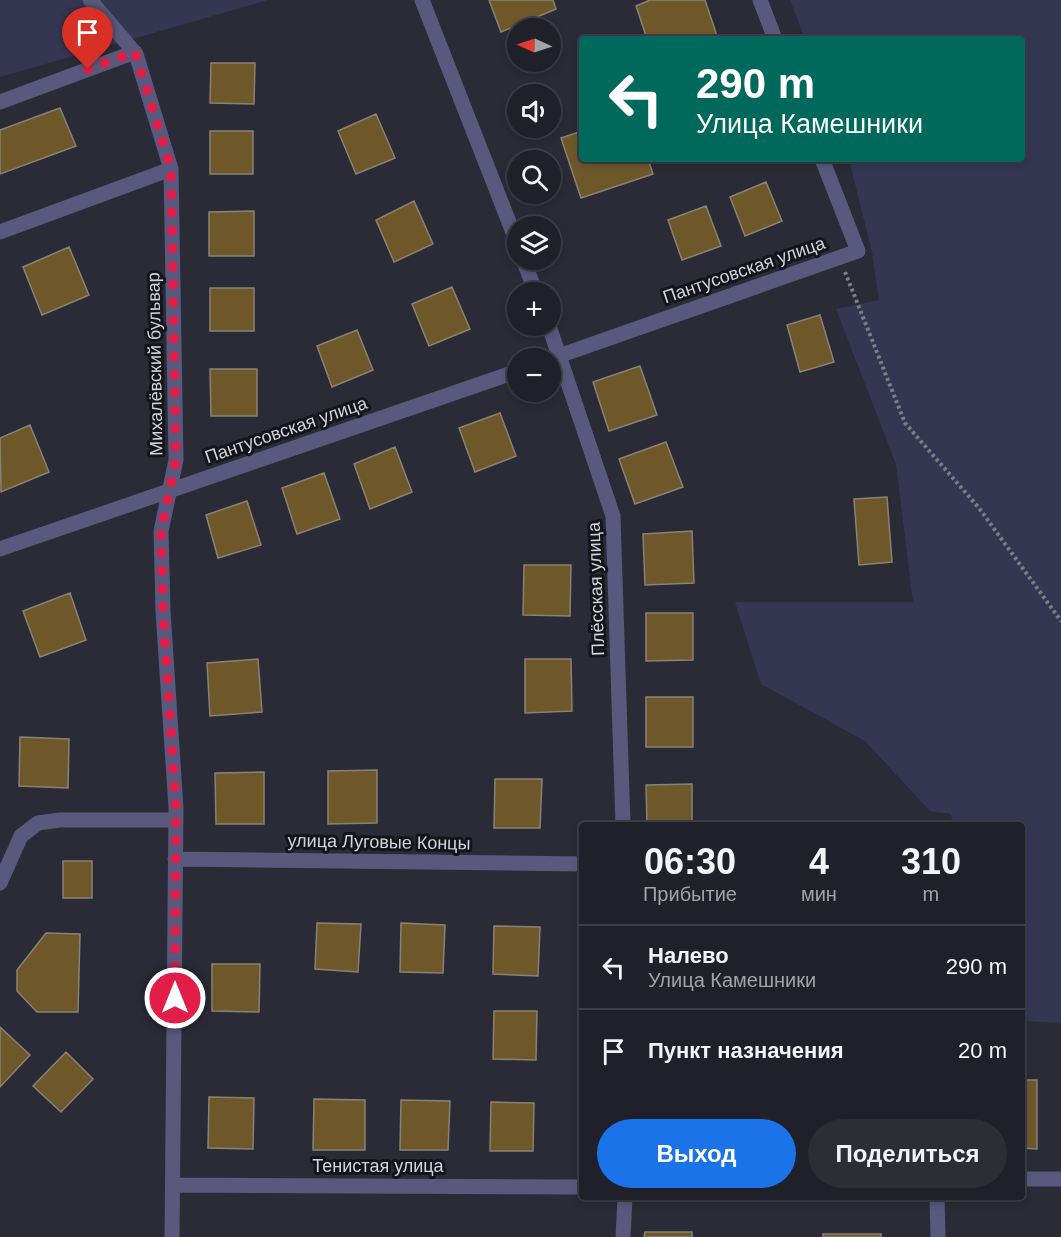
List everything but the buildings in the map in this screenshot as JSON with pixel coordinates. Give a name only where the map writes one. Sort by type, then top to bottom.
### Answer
[{"type":"street","name":"Михалёвский бульвар","points":[[90,0],[135,52],[171,169],[176,460],[161,531],[176,820],[172,1237]]},
{"type":"street","points":[[422,0],[507,216]]},
{"type":"street","points":[[760,0],[774,36]]},
{"type":"street","points":[[0,102],[135,52]]},
{"type":"street","name":"Пантусовская улица","points":[[561,356],[858,251],[823,162]]},
{"type":"street","points":[[0,232],[171,169]]},
{"type":"street","name":"Плёсская улица","points":[[561,372],[613,516],[623,822]]},
{"type":"street","name":"Пантусовская улица","points":[[0,549],[507,375]]},
{"type":"street","points":[[0,883],[21,836],[38,823],[60,820],[176,820]]},
{"type":"street","name":"улица Луговые Концы","points":[[175,859],[579,864]]},
{"type":"street","points":[[1025,1179],[1061,1179]]},
{"type":"street","name":"Тенистая улица","points":[[174,1185],[579,1187]]},
{"type":"street","points":[[623,1237],[625,1200]]},
{"type":"street","points":[[937,1200],[938,1237]]},
{"type":"path","points":[[839,258],[905,423],[979,508],[1061,621]]},
{"type":"shaded area","points":[[0,0],[268,0],[0,77]]},
{"type":"shaded area","points":[[790,0],[1061,0],[1061,1023],[1025,1021],[1025,822],[952,822],[951,814],[930,811],[865,741],[761,684],[735,602],[913,602],[896,464],[836,309],[879,300],[872,252],[850,162],[1025,162],[1025,36],[804,36]]},
{"type":"route","points":[[88,69],[135,52],[171,169],[176,460],[161,531],[163,611],[176,808],[175,998]]}]
